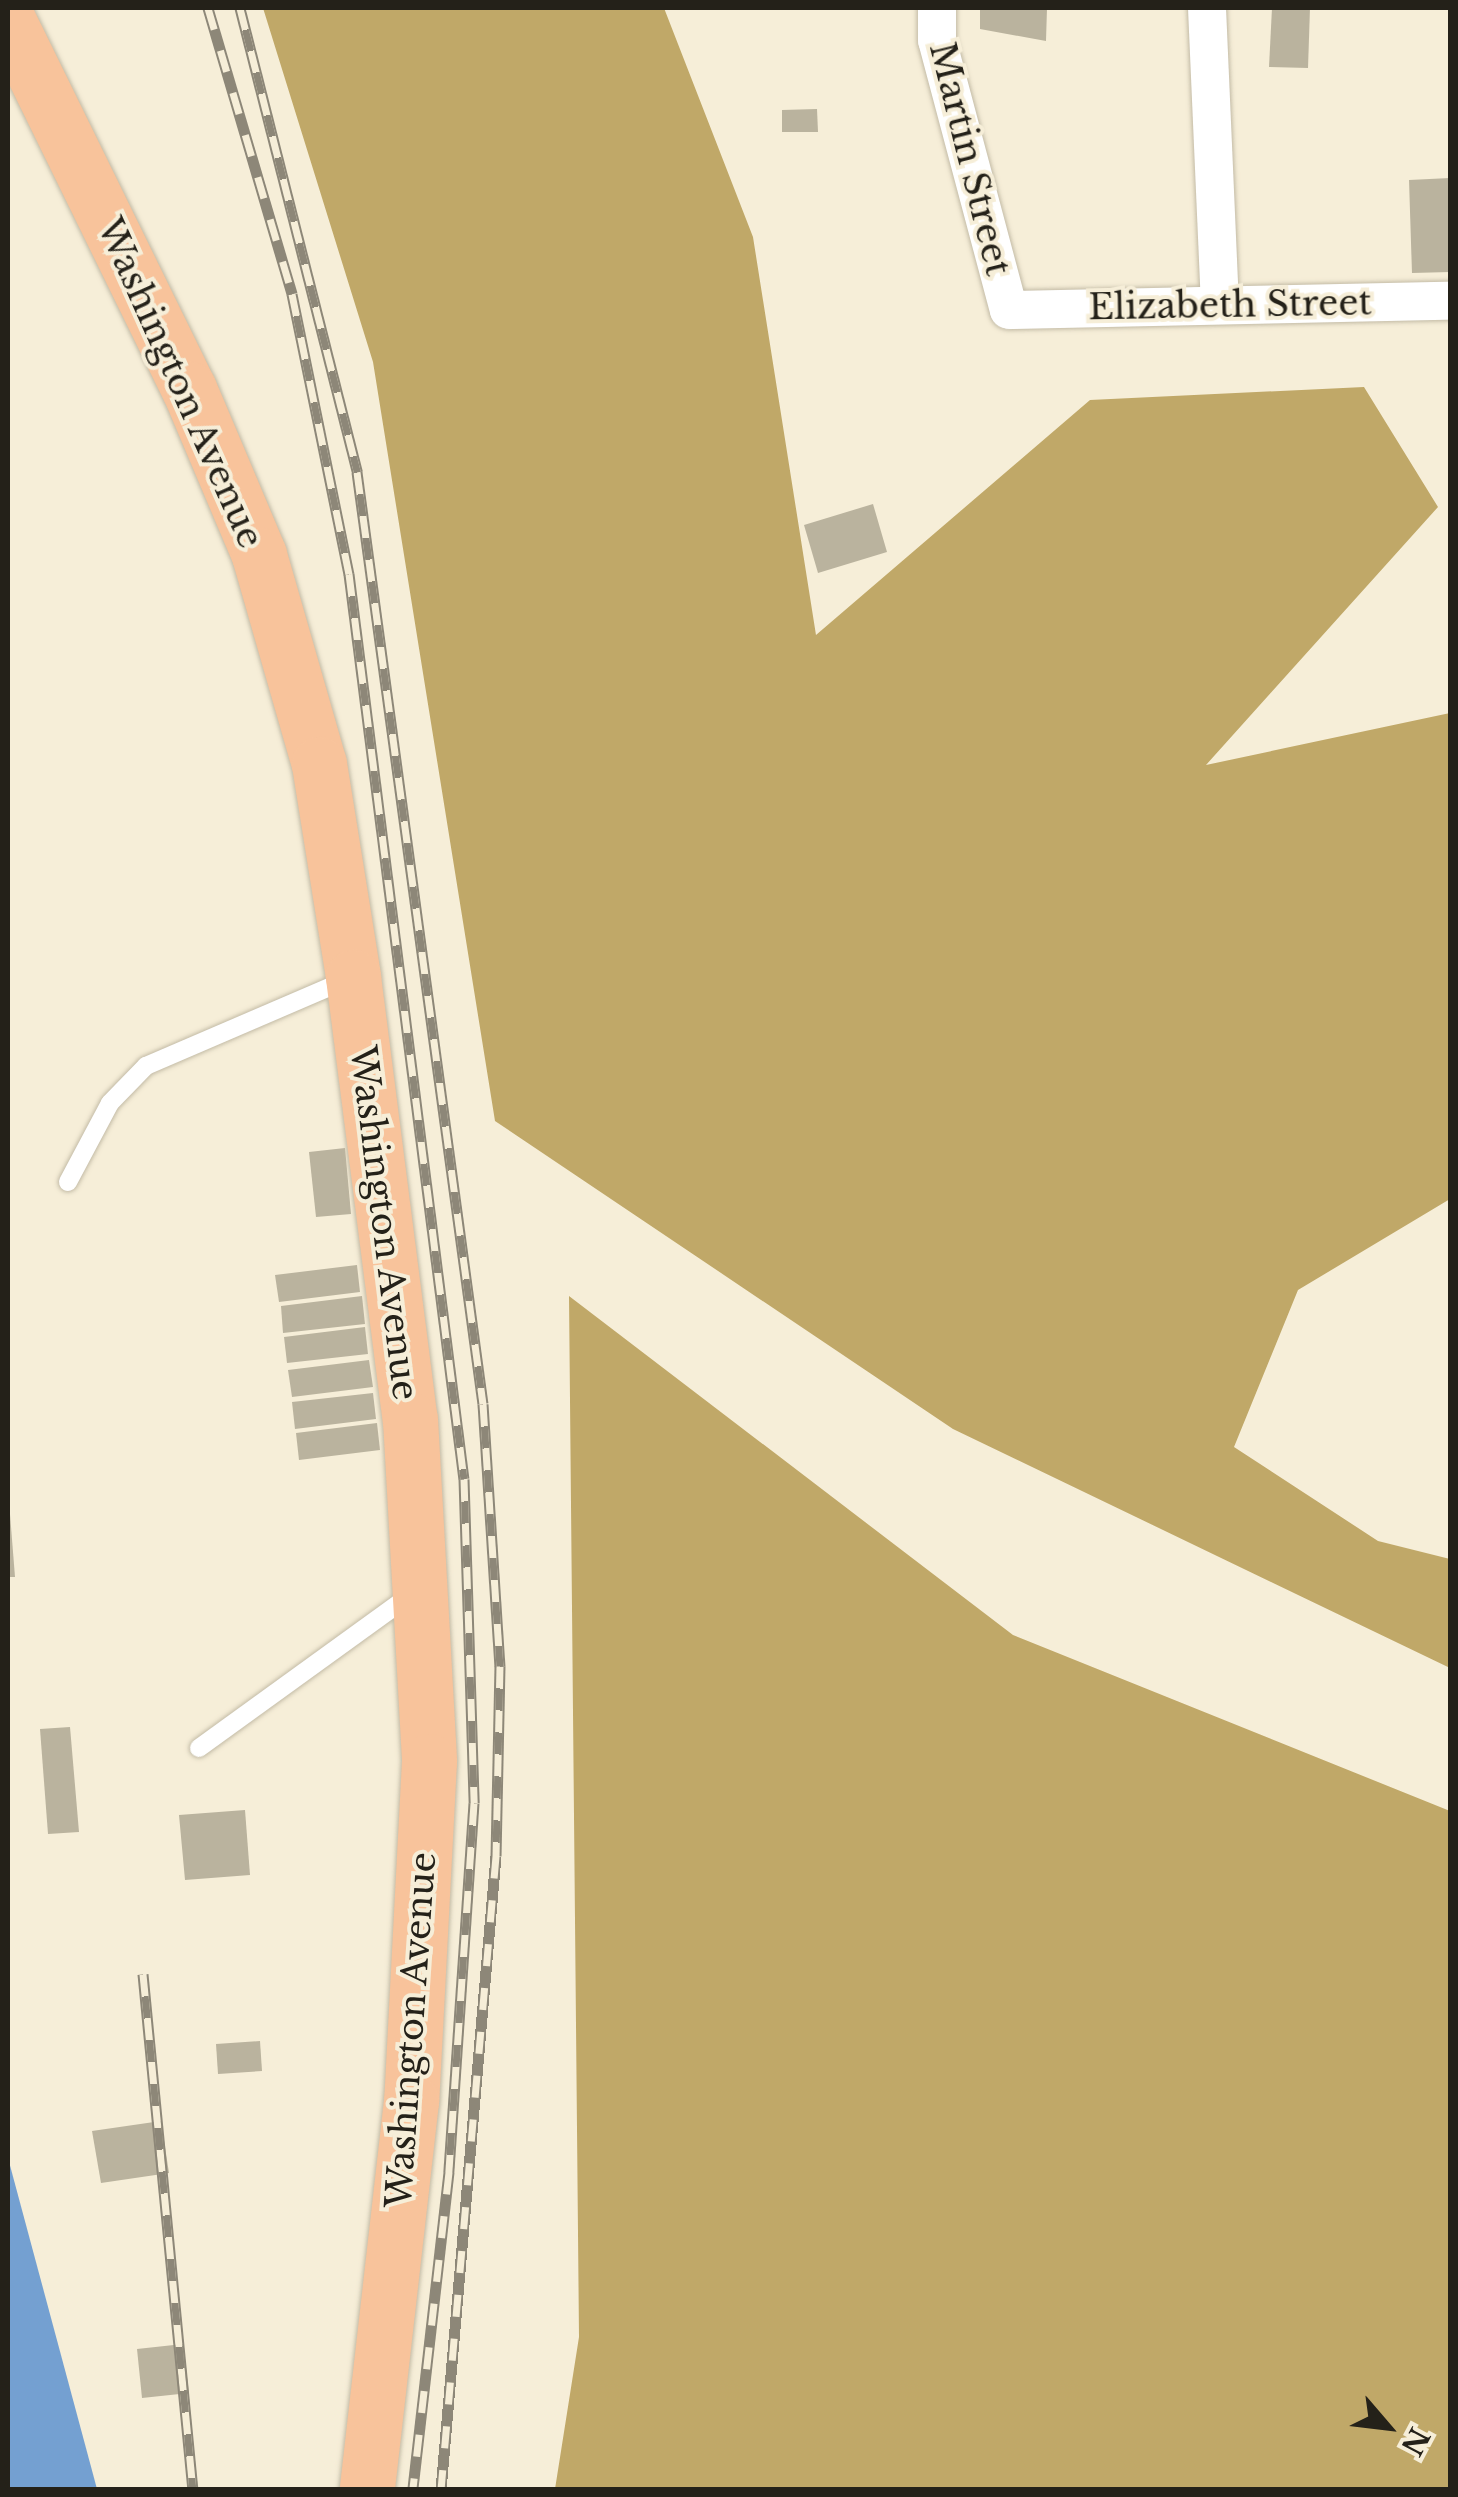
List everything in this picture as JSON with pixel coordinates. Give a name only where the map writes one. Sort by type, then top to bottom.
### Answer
[{"type":"main road","name":"Washington Avenue","points":[[8,20],[189,389],[259,554],[319,764],[352,977],[423,1586],[429,1760],[411,2101],[367,2490]]},
{"type":"street","name":"Martin Street","points":[[936,8],[1008,310]]},
{"type":"street","points":[[1207,8],[1220,304]]},
{"type":"street","name":"Elizabeth Street","points":[[1008,310],[1450,301]]},
{"type":"lane","points":[[68,1182],[110,1103],[146,1066],[352,977]]},
{"type":"lane","points":[[199,1748],[423,1586]]},
{"type":"shaded area","points":[[263,8],[664,8],[753,237],[816,635],[1090,400],[1364,387],[1438,507],[1206,765],[1450,713],[1450,1199],[1298,1290],[1234,1447],[1378,1541],[1450,1559],[1450,1668],[953,1429],[495,1121],[373,362]]},
{"type":"shaded area","points":[[569,1296],[1013,1635],[1450,1811],[1450,2489],[555,2489],[579,2337]]},
{"type":"water","points":[[8,2158],[97,2489],[8,2489]]},
{"type":"building","points":[[980,8],[1047,8],[1046,41],[980,29]]},
{"type":"building","points":[[1272,8],[1310,8],[1308,68],[1269,67]]},
{"type":"building","points":[[817,109],[818,132],[782,132],[782,110]]},
{"type":"building","points":[[1450,178],[1450,272],[1412,273],[1409,180]]},
{"type":"building","points":[[873,504],[887,552],[818,573],[804,525]]},
{"type":"building","points":[[345,1148],[351,1214],[316,1217],[309,1152]]},
{"type":"building","points":[[357,1265],[360,1292],[279,1302],[275,1275]]},
{"type":"building","points":[[362,1296],[365,1324],[283,1333],[281,1306]]},
{"type":"building","points":[[365,1327],[368,1354],[287,1363],[284,1337]]},
{"type":"building","points":[[369,1360],[373,1387],[292,1397],[288,1370]]},
{"type":"building","points":[[373,1393],[376,1419],[295,1429],[292,1402]]},
{"type":"building","points":[[377,1423],[380,1450],[299,1460],[296,1433]]},
{"type":"building","points":[[8,1489],[15,1577],[8,1577]]},
{"type":"building","points":[[70,1727],[79,1832],[48,1834],[40,1729]]},
{"type":"building","points":[[245,1810],[250,1875],[185,1880],[179,1815]]},
{"type":"building","points":[[260,2041],[262,2071],[218,2074],[216,2044]]},
{"type":"building","points":[[161,2121],[169,2173],[101,2183],[92,2131]]},
{"type":"building","points":[[183,2344],[189,2393],[142,2398],[137,2349]]},
{"type":"railway","points":[[208,8],[292,294],[349,574],[464,1479],[474,1803],[449,2172],[413,2490]]},
{"type":"railway","points":[[240,8],[357,472],[483,1404],[500,1666],[496,1856],[441,2490]]},
{"type":"railway","points":[[143,1974],[193,2490]]}]
